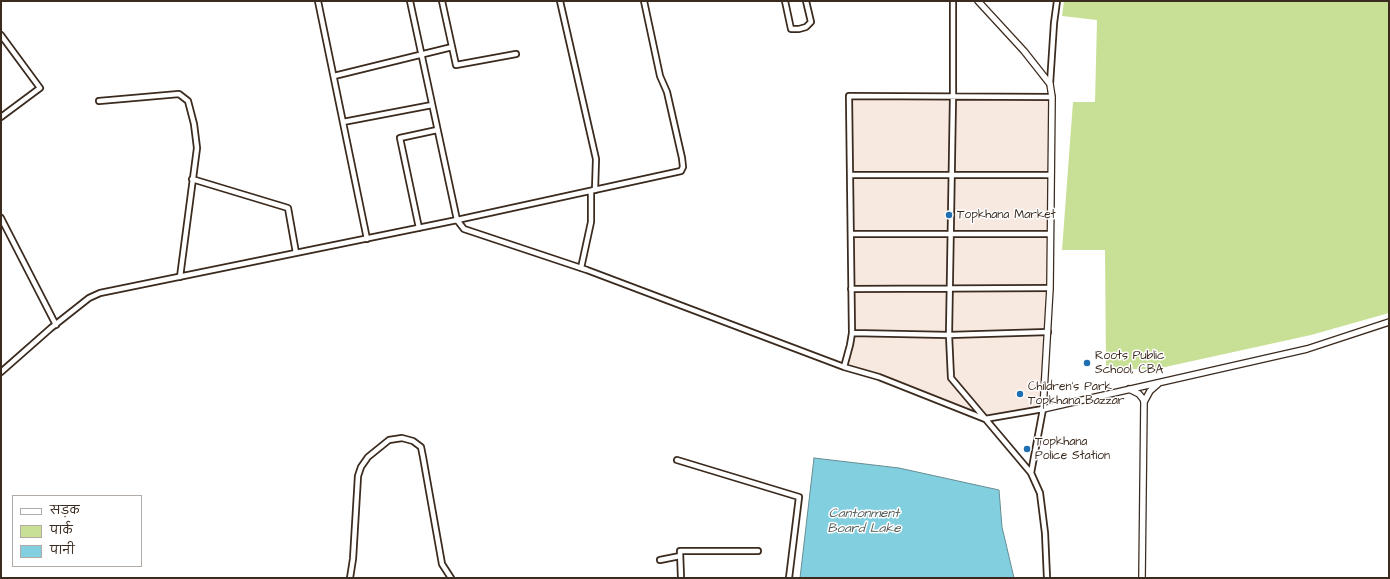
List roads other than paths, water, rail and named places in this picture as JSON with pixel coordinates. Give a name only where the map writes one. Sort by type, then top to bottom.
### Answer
[{"type":"street","points":[[318,1],[367,239]]},
{"type":"street","points":[[410,1],[457,220],[464,229],[581,268],[844,366],[879,377],[985,419],[1043,409],[1307,349],[1389,322]]},
{"type":"street","points":[[442,1],[456,65],[516,54]]},
{"type":"street","points":[[560,1],[596,159],[591,222],[581,268]]},
{"type":"street","points":[[1,372],[89,298],[100,293],[367,239],[681,171],[683,167],[682,158],[669,99],[660,76],[644,1]]},
{"type":"street","points":[[785,1],[791,29],[806,27],[811,22],[806,1]]},
{"type":"street","points":[[953,1],[949,335],[951,378],[1031,473],[1040,493],[1045,533],[1047,578]]},
{"type":"street","points":[[978,1],[1024,51],[1050,84]]},
{"type":"street","points":[[1031,473],[1043,409],[1048,332],[1050,288],[1052,97],[1050,84],[1057,1]]},
{"type":"street","points":[[1,35],[40,88],[1,117]]},
{"type":"street","points":[[334,76],[452,47]]},
{"type":"street","points":[[99,101],[179,94],[188,101],[194,124],[197,148],[180,277]]},
{"type":"street","points":[[844,366],[852,333],[849,96],[1052,97]]},
{"type":"street","points":[[343,122],[432,105]]},
{"type":"street","points":[[419,228],[400,138],[437,130]]},
{"type":"street","points":[[850,175],[1051,175]]},
{"type":"street","points":[[192,179],[288,208],[296,253]]},
{"type":"street","points":[[1,218],[56,325]]},
{"type":"street","points":[[851,234],[1050,234]]},
{"type":"street","points":[[851,289],[1050,288]]},
{"type":"street","points":[[852,333],[949,335],[1048,332]]},
{"type":"street","points":[[1144,402],[1150,391],[1161,382]]},
{"type":"street","points":[[1129,389],[1139,394],[1144,399],[1142,578]]},
{"type":"street","points":[[350,578],[353,559],[358,476],[361,466],[368,457],[389,440],[402,438],[413,441],[420,447],[424,457],[442,564],[450,578]]},
{"type":"street","points":[[677,460],[799,497],[789,578]]},
{"type":"street","points":[[681,578],[680,551],[758,551]]},
{"type":"street","points":[[660,560],[680,556]]},
{"type":"water","name":"Cantonment Board Lake","points":[[814,458],[899,468],[999,490],[1002,527],[1014,578],[800,578]]},
{"type":"place","name":"Topkhana Market","points":[[949,215]]},
{"type":"place","name":"Roots Public School, CBA","points":[[1087,363]]},
{"type":"place","name":"Children's Park Topkhana Bazzar","points":[[1020,394]]},
{"type":"place","name":"Topkhana Police Station","points":[[1027,449]]}]
